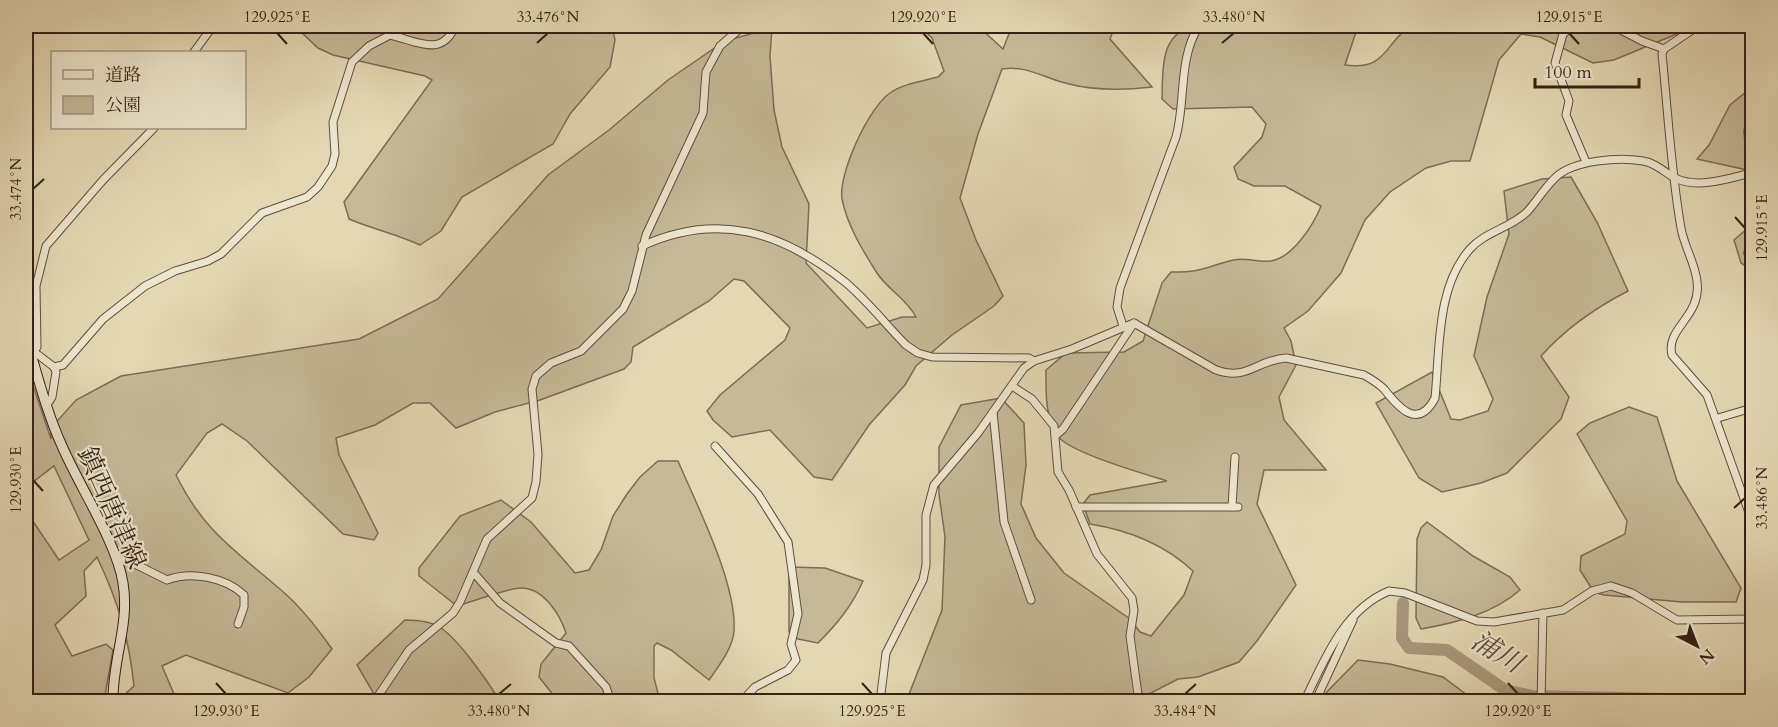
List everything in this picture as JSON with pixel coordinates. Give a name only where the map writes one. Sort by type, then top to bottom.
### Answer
[{"type":"main road","points":[[1752,117],[1749,130],[1752,184]]},
{"type":"main road","points":[[1752,233],[1749,253],[1752,267]]},
{"type":"main road","name":"鎮西唐津線","points":[[26,337],[33,351],[47,405],[61,445],[117,559],[126,604],[113,702]]},
{"type":"street","points":[[195,51],[213,26]]},
{"type":"street","points":[[54,367],[63,365],[103,319],[145,286],[175,271],[208,261],[221,254],[262,213],[307,197],[318,187],[333,160],[336,144],[333,122],[352,62],[369,46],[402,26]]},
{"type":"street","points":[[390,35],[437,46],[445,43],[455,26]]},
{"type":"street","points":[[1123,326],[1117,307],[1120,288],[1183,114],[1186,54],[1199,26]]},
{"type":"street","points":[[1573,26],[1563,34],[1555,63],[1569,100],[1566,115],[1586,162]]},
{"type":"street","points":[[1613,26],[1664,49]]},
{"type":"street","points":[[1698,26],[1664,49],[1662,54],[1681,231],[1697,281],[1690,315],[1672,336],[1670,347],[1672,355],[1707,395],[1718,418],[1752,521]]},
{"type":"street","points":[[374,702],[409,650],[453,613],[474,573],[487,539],[532,498],[536,482],[538,454],[532,389],[536,376],[551,363],[581,351],[623,309],[632,291],[642,246],[703,114],[706,72],[712,56],[739,27]]},
{"type":"street","points":[[47,405],[52,397],[56,372],[54,367],[33,351],[37,347],[36,286],[46,246],[103,180],[153,129]]},
{"type":"street","points":[[880,702],[886,653],[923,580],[926,565],[926,515],[929,497],[940,477],[964,452],[1024,368],[1034,361],[1072,350],[1134,323],[1216,370],[1228,374],[1240,375],[1274,359],[1286,358],[1364,375],[1375,381],[1401,409],[1412,413],[1422,412],[1430,407],[1435,398],[1445,298],[1461,261],[1470,248],[1482,239],[1514,223],[1527,212],[1555,177],[1567,168],[1586,162],[1643,161],[1658,166],[1674,178],[1701,183],[1751,173]]},
{"type":"street","points":[[642,246],[660,238],[714,229],[741,229],[756,232],[794,249],[847,284],[906,345],[918,353],[932,357],[1029,358],[1034,361]]},
{"type":"street","points":[[1056,435],[1063,429],[1134,323]]},
{"type":"street","points":[[1012,386],[1032,399],[1044,412],[1056,435],[1055,462],[1058,472],[1097,554],[1132,598],[1134,610],[1130,636],[1139,702]]},
{"type":"street","points":[[1718,418],[1752,408]]},
{"type":"street","points":[[993,412],[1004,522],[1031,600]]},
{"type":"street","points":[[715,446],[758,494],[783,530],[788,542],[798,614],[791,644],[796,660],[788,670],[755,687],[741,702]]},
{"type":"street","points":[[1076,507],[1235,507],[1234,457]]},
{"type":"street","points":[[117,559],[131,562],[168,580],[173,577],[199,576],[237,589],[244,594],[244,608],[238,624]]},
{"type":"street","points":[[474,573],[500,603],[556,643],[569,646],[606,687],[611,702]]},
{"type":"street","points":[[1304,702],[1328,655],[1352,617],[1380,595],[1396,591],[1477,621],[1494,622],[1563,610],[1592,591],[1611,586],[1632,593],[1677,620],[1752,619]]},
{"type":"street","points":[[1541,702],[1543,614]]},
{"type":"street","points":[[1316,702],[1353,622],[1352,617]]},
{"type":"green space","points":[[303,26],[612,26],[615,40],[610,67],[570,114],[553,144],[462,197],[441,231],[420,245],[349,219],[344,202],[432,80],[425,76],[333,55],[318,48],[301,32]]},
{"type":"green space","points":[[919,26],[978,26],[1003,49],[1012,26],[1115,26],[1110,39],[1152,87],[1090,88],[1060,82],[1020,69],[1002,69],[978,134],[960,198],[976,240],[1003,296],[994,306],[952,335],[916,366],[905,385],[869,425],[832,480],[814,477],[770,430],[732,437],[713,420],[707,411],[720,395],[785,340],[790,328],[744,281],[734,279],[709,301],[633,347],[631,362],[624,369],[540,400],[495,412],[456,428],[430,403],[413,403],[375,425],[336,438],[339,455],[378,533],[374,540],[343,534],[247,441],[222,424],[207,433],[176,475],[209,526],[295,603],[332,649],[309,677],[288,693],[186,655],[162,666],[177,701],[107,701],[123,696],[134,686],[121,620],[97,557],[84,571],[86,596],[55,625],[72,656],[106,644],[113,650],[104,701],[26,701],[26,511],[26,364],[51,439],[51,428],[76,400],[121,376],[359,339],[438,299],[548,175],[609,130],[668,80],[725,41],[772,28],[770,56],[774,110],[782,147],[809,204],[806,263],[867,328],[902,317],[916,317],[908,305],[881,279],[861,247],[844,209],[842,188],[857,142],[873,112],[882,101],[900,87],[938,77],[944,71],[932,38]],"holes":[[[54,466],[89,540],[59,560],[26,511],[28,486]]]},
{"type":"green space","points":[[1193,26],[1257,33],[1266,32],[1263,26],[1358,26],[1345,65],[1359,66],[1370,64],[1378,59],[1402,32],[1411,26],[1696,26],[1614,60],[1593,63],[1540,37],[1521,34],[1499,60],[1470,161],[1451,161],[1426,168],[1390,192],[1365,220],[1341,273],[1308,311],[1284,328],[1291,341],[1296,365],[1279,397],[1284,420],[1326,470],[1264,470],[1257,504],[1296,585],[1257,641],[1239,662],[1198,677],[1178,679],[1139,701],[906,702],[942,610],[945,537],[939,494],[939,447],[961,405],[1001,398],[1024,423],[1026,465],[1021,504],[1036,538],[1064,573],[1130,619],[1140,632],[1151,636],[1184,595],[1193,571],[1158,546],[1145,540],[1118,530],[1090,524],[1083,504],[1090,495],[1167,481],[1107,462],[1063,441],[1056,434],[1050,419],[1046,370],[1066,353],[1124,352],[1143,341],[1162,283],[1171,272],[1197,270],[1239,259],[1270,261],[1278,259],[1301,240],[1321,206],[1285,186],[1254,186],[1238,179],[1234,167],[1262,137],[1266,124],[1252,107],[1173,109],[1162,99],[1165,55],[1174,37]]},
{"type":"green space","points":[[1752,87],[1752,171],[1697,159],[1709,145],[1730,105]]},
{"type":"green space","points":[[1571,177],[1597,222],[1628,291],[1582,319],[1560,336],[1541,356],[1569,397],[1561,419],[1507,473],[1481,483],[1442,492],[1419,478],[1376,403],[1432,372],[1451,419],[1460,420],[1488,411],[1493,399],[1474,356],[1487,297],[1509,234],[1504,191],[1542,179]]},
{"type":"green space","points":[[1748,228],[1752,229],[1752,270],[1741,263],[1734,240]]},
{"type":"green space","points":[[1629,407],[1657,417],[1677,481],[1741,588],[1736,602],[1682,602],[1604,595],[1594,592],[1580,570],[1581,556],[1625,534],[1627,521],[1577,434],[1590,423]]},
{"type":"green space","points":[[658,461],[678,461],[705,522],[723,568],[729,591],[733,612],[733,637],[724,657],[709,680],[671,650],[657,643],[654,646],[654,678],[660,701],[558,701],[539,677],[541,664],[566,633],[560,618],[544,597],[537,592],[521,588],[457,606],[419,576],[419,568],[460,516],[501,500],[531,522],[575,573],[589,570],[601,550],[613,516],[640,477]]},
{"type":"green space","points":[[1427,522],[1473,556],[1510,577],[1520,590],[1486,611],[1447,624],[1421,629],[1416,618],[1417,539],[1421,528]]},
{"type":"green space","points":[[789,567],[825,568],[863,581],[844,614],[818,643],[798,639],[789,632]]},
{"type":"green space","points":[[405,620],[433,624],[441,628],[457,642],[500,701],[378,701],[357,665]]},
{"type":"green space","points":[[1358,660],[1390,664],[1443,677],[1475,701],[1317,702]]},
{"type":"waterway","name":"浦川","points":[[1403,603],[1402,638],[1409,648],[1447,650],[1505,690],[1532,696],[1752,701]]}]
